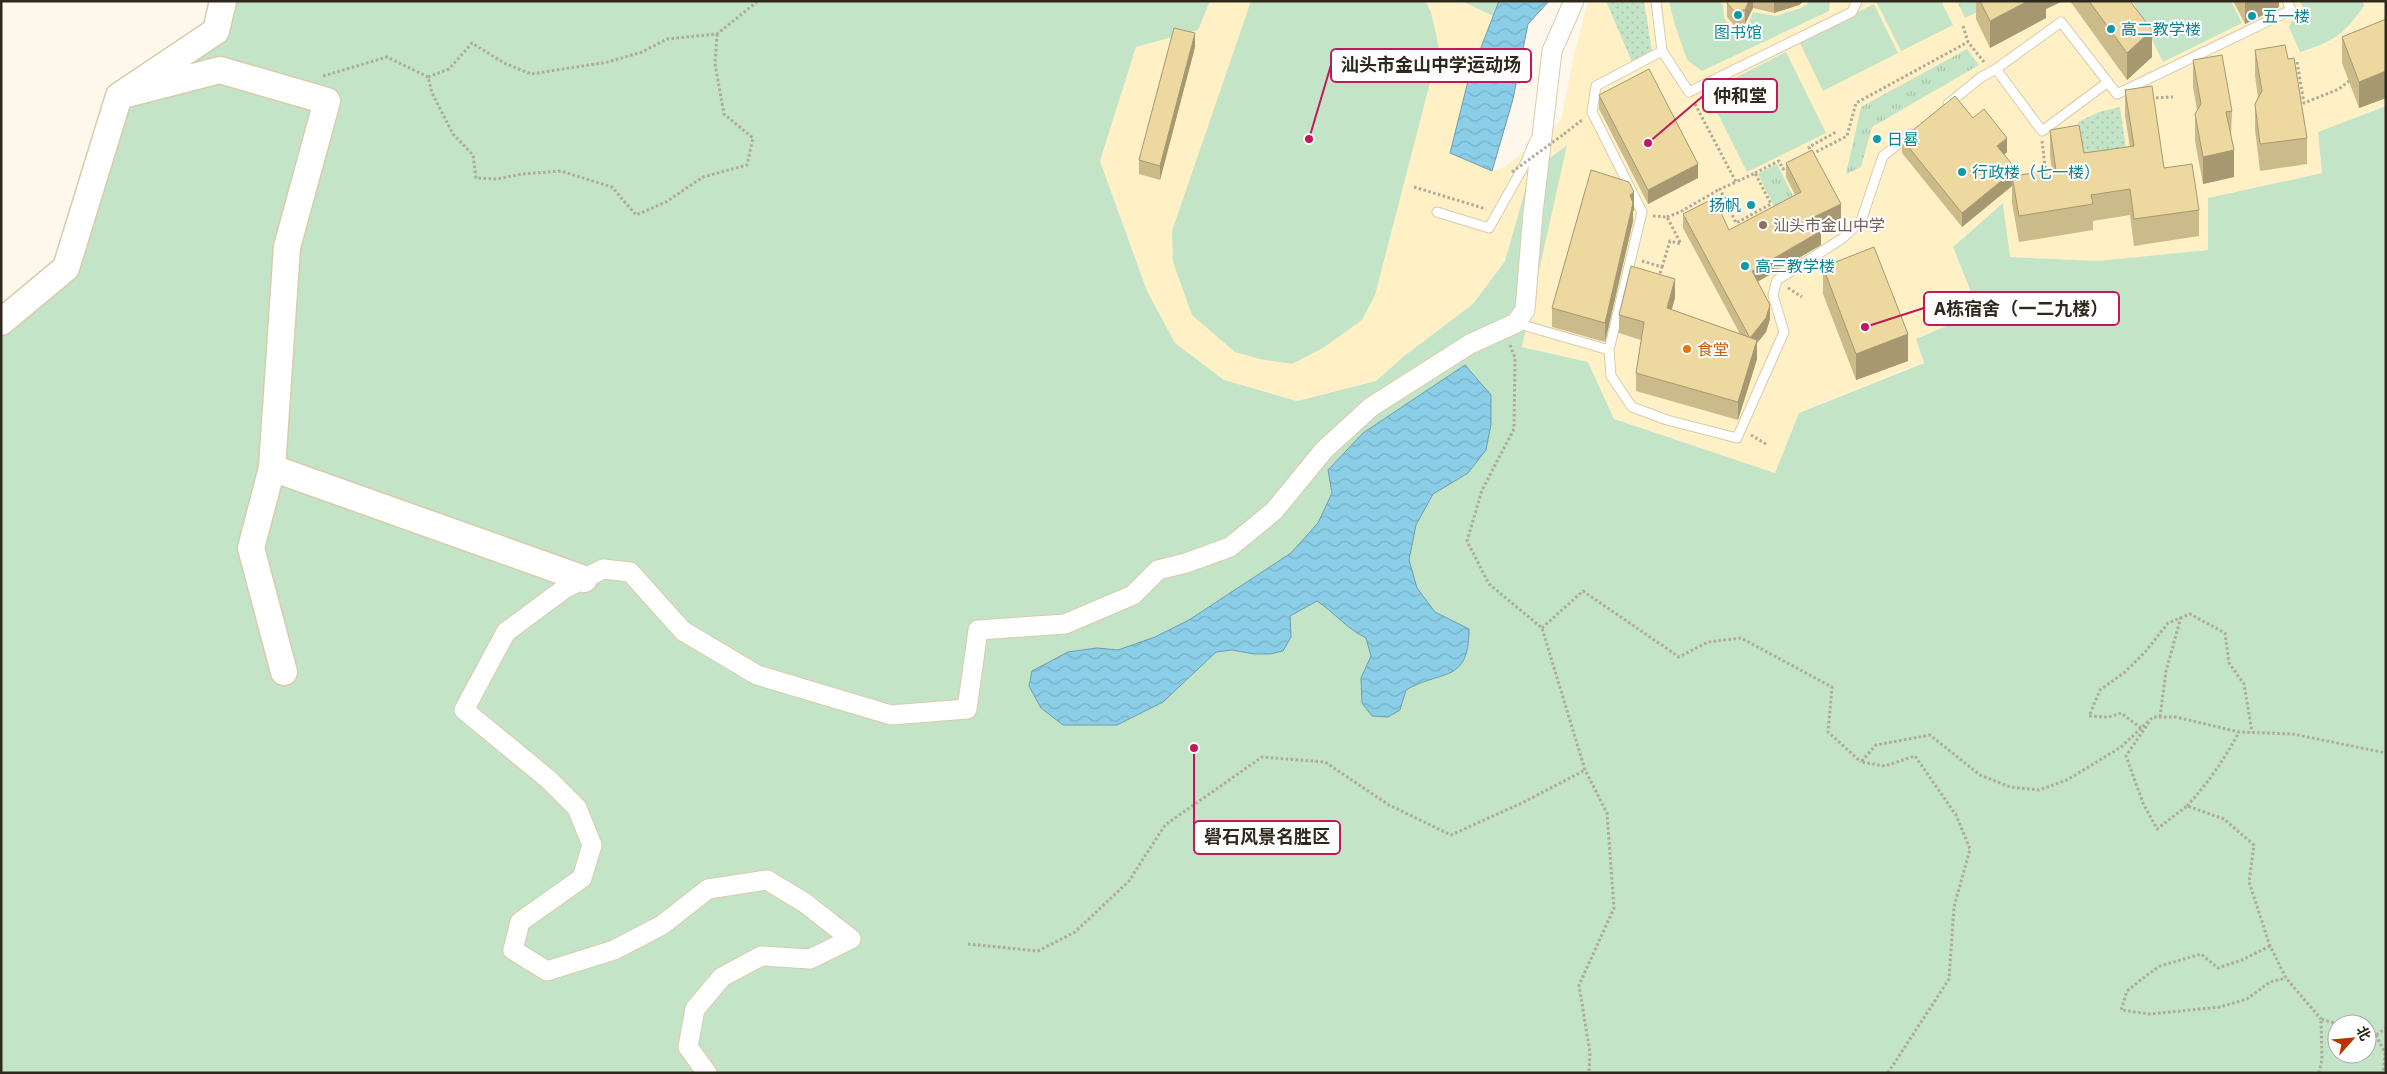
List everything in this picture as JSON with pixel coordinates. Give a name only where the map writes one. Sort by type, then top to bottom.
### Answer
[{"type":"street","points":[[1,322],[66,268],[119,96],[216,31],[222,1]]},
{"type":"street","points":[[706,1073],[688,1047],[695,1009],[722,977],[762,956],[810,959],[851,939],[805,903],[767,880],[708,889],[662,925],[614,950],[547,971],[513,950],[520,922],[582,878],[592,845],[577,808],[548,779],[464,710],[506,632],[564,589],[602,569],[630,572],[683,631],[757,676],[891,715],[967,709],[978,630],[1065,624],[1133,595],[1158,570],[1186,563],[1230,547],[1274,510],[1324,450],[1370,407],[1470,344],[1510,326],[1525,310],[1543,118],[1552,51],[1574,1]]},
{"type":"street","points":[[119,96],[220,70],[327,101],[287,246],[272,468],[251,548],[284,672]]},
{"type":"street","points":[[272,468],[584,579]]},
{"type":"lane","points":[[1656,1],[1662,51],[1689,92],[1852,12],[1857,1]]},
{"type":"lane","points":[[1943,108],[1980,78],[1996,69],[2061,22],[2117,94],[2291,10],[2287,1]]},
{"type":"lane","points":[[1662,51],[1596,86],[1592,112],[1642,212],[1609,350],[1611,376],[1632,407],[1667,420],[1737,438],[1784,332],[1773,295],[1777,280],[1843,238],[1861,221],[1883,156],[1920,126]]},
{"type":"lane","points":[[1996,69],[2042,131],[2108,82]]},
{"type":"lane","points":[[1438,212],[1489,228],[1526,162],[1543,118]]},
{"type":"lane","points":[[1510,326],[1609,350]]},
{"type":"path","points":[[315,75],[324,76],[387,57],[428,77],[449,69],[472,43],[504,63],[531,74],[608,62],[642,52],[667,39],[717,34],[758,1]]},
{"type":"path","points":[[1963,26],[1968,42],[1980,58]]},
{"type":"path","points":[[428,77],[432,93],[453,134],[473,156],[476,178],[496,179],[522,174],[561,171],[612,187],[636,215],[666,202],[703,177],[747,165],[752,138],[724,114],[715,64],[717,34]]},
{"type":"path","points":[[1804,158],[1847,136],[1856,103],[1968,42]]},
{"type":"path","points":[[2297,62],[2304,103],[2339,89],[2349,81]]},
{"type":"path","points":[[1689,92],[1736,182]]},
{"type":"path","points":[[2145,98],[2173,97]]},
{"type":"path","points":[[1507,179],[1512,172],[1592,112]]},
{"type":"path","points":[[1812,154],[1809,147],[1836,132]]},
{"type":"path","points":[[1642,212],[1667,217],[1779,161],[1782,169],[1790,165]]},
{"type":"path","points":[[1720,190],[1736,223],[1771,204],[1755,173]]},
{"type":"path","points":[[1414,187],[1489,210]]},
{"type":"path","points":[[1657,284],[1670,241],[1681,244],[1667,217]]},
{"type":"path","points":[[1632,258],[1662,267]]},
{"type":"path","points":[[1510,326],[1515,358],[1514,428],[1482,490],[1467,541],[1489,584],[1542,628],[1585,770],[1607,813],[1614,908],[1579,985],[1590,1053],[1589,1073]]},
{"type":"path","points":[[1542,628],[1583,591],[1679,657],[1708,642],[1741,638],[1832,687],[1828,732],[1861,762],[1885,766],[1915,756],[1956,814],[1970,849],[1954,907],[1950,979],[1888,1073]]},
{"type":"path","points":[[2141,728],[2121,713],[2109,716],[2089,716],[2100,690],[2125,672],[2146,651],[2168,623],[2181,616],[2190,614],[2225,632],[2229,663],[2244,684],[2252,732]]},
{"type":"path","points":[[2160,717],[2166,671],[2181,616]]},
{"type":"path","points":[[1861,762],[1876,745],[1930,735],[1980,775],[2010,787],[2039,790],[2067,780],[2121,747],[2153,717],[2176,716],[2239,732],[2294,734],[2386,753]]},
{"type":"path","points":[[2153,717],[2126,756],[2143,803],[2157,829],[2187,806],[2206,786],[2225,759],[2239,732]]},
{"type":"path","points":[[968,944],[1038,951],[1075,932],[1129,881],[1165,825],[1262,757],[1325,762],[1389,805],[1451,835],[1524,802],[1585,770]]},
{"type":"path","points":[[2187,806],[2224,819],[2254,845],[2248,882],[2270,946],[2286,978],[2321,1019],[2327,1021]]},
{"type":"path","points":[[2270,946],[2242,960],[2218,968],[2201,954],[2160,966],[2127,991],[2121,1010],[2150,1014],[2220,1007],[2247,999],[2270,982],[2286,978]]},
{"type":"path","points":[[2319,1073],[2322,1060],[2321,1019]]},
{"type":"path","points":[[2377,1037],[2385,1054],[2383,1073]]},
{"type":"shaded area","name":"汕头市金山中学","points":[[1210,1],[1462,1],[1493,16],[1468,81],[1450,152],[1492,171],[1505,167],[1561,120],[1574,55],[1588,1],[2386,1],[2386,106],[2318,132],[2322,173],[2208,198],[2208,250],[2097,261],[2010,257],[2002,204],[1953,247],[1979,312],[1916,339],[1924,362],[1799,413],[1775,473],[1614,419],[1588,362],[1522,347],[1566,145],[1530,173],[1505,261],[1473,304],[1404,356],[1376,381],[1297,401],[1224,380],[1175,343],[1147,291],[1100,161],[1136,47],[1198,30]]},
{"type":"green space","points":[[223,1],[1210,1],[1198,30],[1136,47],[1100,161],[1147,291],[1175,343],[1224,380],[1297,401],[1376,381],[1404,356],[1473,304],[1505,261],[1530,173],[1567,145],[1522,347],[1588,362],[1614,419],[1775,473],[1799,413],[1924,363],[1916,339],[1979,312],[1953,247],[2003,203],[2010,257],[2097,261],[2208,250],[2208,198],[2322,173],[2318,132],[2386,106],[2386,1073],[1,1073],[1,318],[66,268],[119,96],[216,31]]},
{"type":"green space","points":[[1251,1],[1425,1],[1431,12],[1439,48],[1375,295],[1362,320],[1323,348],[1292,364],[1260,359],[1235,352],[1192,315],[1173,262],[1172,231]]},
{"type":"green space","points":[[1462,1],[1499,1],[1493,16]]},
{"type":"green space","points":[[1606,1],[1644,1],[1652,51],[1632,62]]},
{"type":"green space","points":[[1669,1],[1719,1],[1723,6],[1724,18],[1733,29],[1747,27],[1753,12],[1776,16],[1801,8],[1811,1],[1830,1],[1829,11],[1702,71],[1687,60]]},
{"type":"green space","points":[[1876,1],[1941,1],[1953,25],[1901,51]]},
{"type":"green space","points":[[1957,1],[2000,1],[1965,18]]},
{"type":"green space","points":[[2133,1],[2231,1],[2242,23],[2163,62]]},
{"type":"green space","points":[[2300,1],[2363,1],[2364,6],[2350,24],[2337,36],[2300,52],[2289,27],[2294,17],[2304,11]]},
{"type":"green space","points":[[1874,4],[1898,53],[1823,91],[1799,41]]},
{"type":"green space","points":[[1967,49],[1979,65],[1872,127],[1861,167],[1846,174],[1861,107]]},
{"type":"green space","points":[[1786,52],[1826,133],[1747,172],[1707,92]]},
{"type":"green space","points":[[2120,107],[2129,169],[2086,174],[2078,122],[2099,112]]},
{"type":"green space","points":[[1777,164],[1797,204],[1778,214],[1758,174]]},
{"type":"water","points":[[1499,1],[1549,1],[1528,24],[1513,99],[1492,171],[1450,153],[1468,81]]},
{"type":"water","points":[[1465,365],[1491,395],[1491,424],[1486,450],[1468,473],[1433,494],[1416,525],[1409,560],[1417,588],[1435,612],[1469,629],[1468,647],[1459,667],[1406,690],[1400,710],[1388,717],[1372,716],[1362,703],[1361,678],[1371,656],[1366,638],[1317,601],[1290,616],[1291,637],[1283,651],[1270,654],[1254,654],[1232,650],[1216,652],[1163,702],[1117,725],[1063,725],[1041,708],[1029,686],[1032,671],[1068,652],[1097,648],[1118,650],[1155,637],[1189,620],[1291,553],[1318,523],[1332,493],[1328,470],[1363,433]]},
{"type":"building","points":[[1727,1],[1749,1],[1745,10],[1734,11]]},
{"type":"building","points":[[1980,1],[2028,1],[1990,21]]},
{"type":"building","points":[[2089,1],[2130,1],[2152,30],[2127,53]]},
{"type":"building","points":[[2386,19],[2386,71],[2359,82],[2342,37]]},
{"type":"building","points":[[1174,28],[1195,33],[1160,166],[1139,160]]},
{"type":"building","points":[[2285,45],[2288,59],[2294,58],[2307,138],[2260,144],[2255,104],[2262,91],[2255,50]]},
{"type":"building","points":[[2222,55],[2232,111],[2226,112],[2234,150],[2203,157],[2195,114],[2201,104],[2193,60]]},
{"type":"building","points":[[1649,69],[1698,164],[1648,190],[1599,95]]},
{"type":"building","points":[[2152,86],[2164,168],[2192,164],[2199,210],[2134,219],[2130,189],[2091,195],[2093,204],[2019,216],[2012,176],[2056,170],[2050,130],[2079,125],[2084,153],[2134,146],[2125,90]]},
{"type":"building","name":"行政楼（七一楼）","points":[[1955,96],[1973,118],[1984,109],[2007,138],[1997,146],[2016,169],[1962,213],[1902,139]]},
{"type":"building","name":"高三教学楼","points":[[1812,150],[1841,204],[1814,217],[1821,231],[1752,271],[1770,305],[1766,318],[1750,338],[1683,214],[1714,198],[1729,230],[1801,192],[1786,163]]},
{"type":"building","points":[[1591,170],[1629,182],[1634,192],[1630,195],[1633,203],[1605,323],[1552,308]]},
{"type":"building","points":[[1874,247],[1908,334],[1856,354],[1823,267]]},
{"type":"building","name":"食堂","points":[[1631,266],[1675,279],[1667,308],[1757,340],[1738,402],[1636,373],[1644,322],[1619,315]]},
{"type":"place","name":"图书馆","points":[[1738,15]]},
{"type":"place","name":"五一楼","points":[[2252,16]]},
{"type":"place","name":"高二教学楼","points":[[2111,29]]},
{"type":"place","name":"汕头市金山中学运动场","points":[[1309,139]]},
{"type":"place","name":"日晷","points":[[1877,139]]},
{"type":"place","name":"仲和堂","points":[[1648,143]]},
{"type":"place","name":"行政楼（七一楼）","points":[[1962,172]]},
{"type":"place","name":"扬帆","points":[[1751,205]]},
{"type":"place","name":"汕头市金山中学","points":[[1763,225]]},
{"type":"place","name":"高三教学楼","points":[[1745,266]]},
{"type":"place","name":"A栋宿舍（一二九楼）","points":[[1865,327]]},
{"type":"place","name":"食堂","points":[[1687,349]]},
{"type":"place","name":"礐石风景名胜区","points":[[1194,748]]}]
